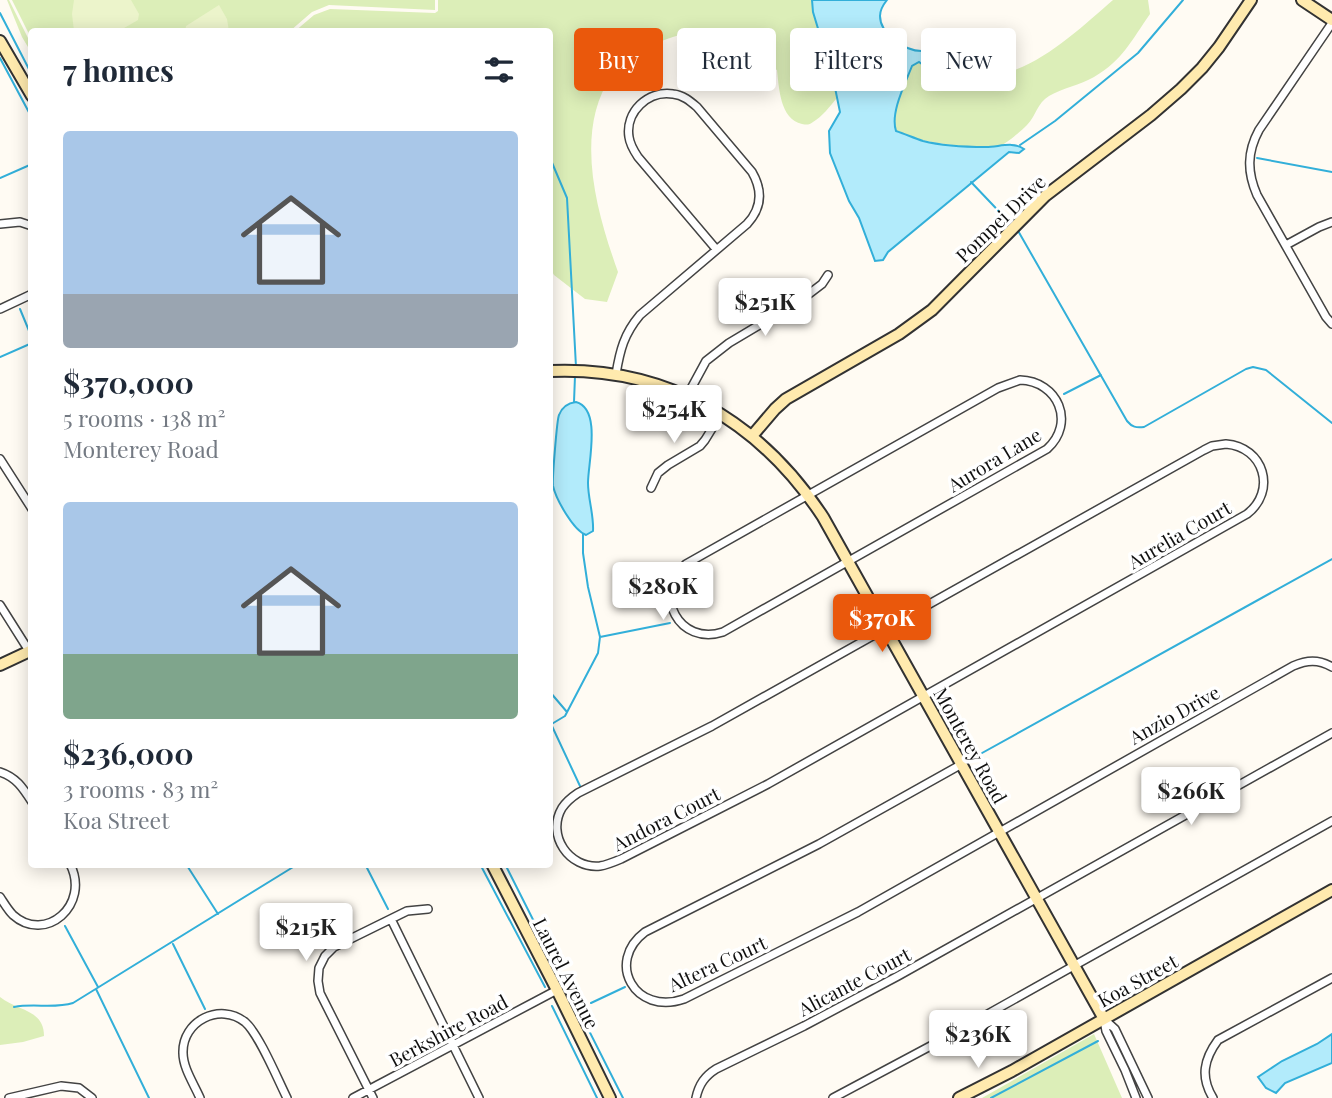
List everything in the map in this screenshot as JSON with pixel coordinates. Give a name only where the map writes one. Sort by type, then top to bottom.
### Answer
[{"type":"street","name":"Pompei Drive","points":[[752,436],[786,399],[889,341],[925,317],[1052,190],[1181,89],[1219,47],[1251,0]]},
{"type":"street","points":[[1302,0],[1332,21],[1259,130],[1251,148],[1249,163],[1257,195],[1332,324]]},
{"type":"street","points":[[0,41],[28,89]]},
{"type":"street","points":[[616,374],[621,346],[630,327],[640,315],[747,224],[760,201],[755,178],[697,107],[689,100],[673,94],[653,96],[645,100],[632,115],[629,132],[632,148],[716,249]]},
{"type":"street","points":[[0,224],[20,222],[28,225]]},
{"type":"street","points":[[1286,245],[1332,222]]},
{"type":"street","points":[[687,396],[706,361],[729,343],[801,300],[822,284],[828,275]]},
{"type":"street","points":[[0,309],[28,296]]},
{"type":"street","name":"Monterey Road","points":[[553,371],[616,374],[661,386],[721,414],[775,456],[809,496],[848,562],[1104,1019]]},
{"type":"street","name":"Aurora Lane","points":[[1020,380],[1037,383],[1051,393],[1057,402],[1061,415],[1060,426],[1055,440],[1047,449],[848,562],[719,633],[696,632],[676,617],[670,590],[682,568],[809,496],[1007,384],[1020,380]]},
{"type":"street","points":[[650,488],[658,473],[700,446],[721,414]]},
{"type":"street","name":"Aurelia Court","points":[[886,630],[1212,446],[1238,446],[1258,461],[1263,476],[1262,492],[1259,502],[1247,514],[923,697]]},
{"type":"street","points":[[0,459],[28,503]]},
{"type":"street","points":[[0,604],[28,647]]},
{"type":"street","name":"Andora Court","points":[[886,630],[712,726],[578,793],[565,804],[558,817],[557,831],[562,846],[572,858],[582,864],[601,866],[612,863],[768,783],[923,697]]},
{"type":"street","points":[[0,665],[28,653]]},
{"type":"street","name":"Anzio Drive","points":[[999,831],[1293,666],[1315,661],[1332,667]]},
{"type":"street","name":"Alicante Court","points":[[696,1098],[701,1083],[716,1069],[848,1004],[1332,733]]},
{"type":"street","name":"Altera Court","points":[[961,764],[819,844],[645,932],[628,954],[630,982],[641,995],[654,1002],[674,1003],[684,999],[858,912],[999,831]]},
{"type":"street","points":[[0,772],[18,782],[28,796]]},
{"type":"street","points":[[832,1098],[938,1042],[1332,821]]},
{"type":"street","points":[[0,897],[20,920],[36,924],[52,921],[67,911],[74,898],[76,883],[71,868]]},
{"type":"street","name":"Laurel Avenue","points":[[494,868],[610,1098]]},
{"type":"street","name":"Koa Street","points":[[959,1098],[1012,1071],[1332,890]]},
{"type":"street","points":[[373,1098],[320,993],[318,975],[325,956],[334,947],[407,911],[428,909]]},
{"type":"street","points":[[391,919],[479,1098]]},
{"type":"street","points":[[1213,1098],[1205,1081],[1205,1068],[1209,1052],[1218,1040],[1332,978]]},
{"type":"street","name":"Berkshire Road","points":[[352,1098],[557,990]]},
{"type":"street","points":[[200,1098],[184,1061],[184,1039],[200,1020],[224,1014],[240,1018],[253,1030],[287,1098]]},
{"type":"street","points":[[1104,1019],[1105,1031],[1136,1098]]},
{"type":"street","points":[[1104,1019],[1115,1029],[1148,1098]]},
{"type":"street","points":[[9,1098],[61,1086],[79,1088],[92,1098]]},
{"type":"green space","points":[[7,0],[28,38],[28,47]]},
{"type":"green space","points":[[12,0],[435,0],[435,10],[329,5],[312,12],[293,28],[28,28],[28,32]]},
{"type":"green space","points":[[74,0],[131,0],[139,14],[138,20],[124,28],[74,28]]},
{"type":"green space","points":[[438,0],[812,0],[818,28],[790,28],[790,91],[836,91],[837,98],[810,124],[795,121],[789,116],[782,102],[776,70],[776,28],[677,28],[677,36],[663,41],[663,28],[574,28],[574,91],[603,91],[594,122],[591,147],[593,173],[603,224],[618,272],[607,302],[585,299],[553,273],[553,28],[299,28],[314,15],[330,9],[438,11]]},
{"type":"green space","points":[[1113,0],[1148,0],[1150,14],[1112,64],[1094,77],[1045,99],[1027,125],[1005,144],[995,147],[954,145],[923,140],[896,131],[895,115],[902,91],[907,91],[907,78],[912,66],[919,62],[921,91],[1016,91],[1016,70],[1052,50]]},
{"type":"green space","points":[[219,5],[228,28],[186,28]]},
{"type":"green space","points":[[0,997],[35,1015],[43,1027],[44,1036],[0,1045]]},
{"type":"green space","points":[[1094,1034],[1122,1098],[982,1098]]},
{"type":"water","points":[[812,0],[887,0],[880,14],[884,28],[818,28]]},
{"type":"water","points":[[907,47],[921,51],[921,63],[912,66],[907,78]]},
{"type":"water","points":[[836,91],[903,91],[895,116],[896,131],[938,144],[978,147],[1011,145],[1024,149],[1019,153],[1009,152],[888,252],[883,260],[875,261],[830,153],[829,131],[840,112]]},
{"type":"water","points":[[576,402],[584,407],[589,415],[592,438],[588,483],[593,531],[586,535],[566,514],[553,486],[559,415],[566,406]]},
{"type":"water","points":[[1332,1034],[1332,1063],[1285,1083],[1276,1093],[1266,1088],[1258,1077],[1282,1061]]},
{"type":"waterway","points":[[1020,145],[1055,121],[1138,53],[1183,0]]},
{"type":"waterway","points":[[0,13],[28,67]]},
{"type":"waterway","points":[[0,58],[28,110]]},
{"type":"waterway","points":[[1257,158],[1332,172]]},
{"type":"waterway","points":[[553,165],[567,198],[576,367]]},
{"type":"waterway","points":[[0,178],[28,166]]},
{"type":"waterway","points":[[971,182],[1010,223]]},
{"type":"waterway","points":[[1017,229],[1132,426],[1144,427],[1253,367],[1266,370],[1332,423]]},
{"type":"waterway","points":[[20,309],[28,328]]},
{"type":"waterway","points":[[0,357],[28,345]]},
{"type":"waterway","points":[[1064,394],[1101,375]]},
{"type":"waterway","points":[[574,402],[575,376]]},
{"type":"waterway","points":[[553,723],[565,716],[598,653],[600,637],[588,587],[583,534]]},
{"type":"waterway","points":[[973,758],[1332,559]]},
{"type":"waterway","points":[[600,637],[670,623]]},
{"type":"waterway","points":[[553,696],[567,712]]},
{"type":"waterway","points":[[553,728],[580,786]]},
{"type":"waterway","points":[[189,868],[218,914]]},
{"type":"waterway","points":[[14,1007],[73,1003],[292,868]]},
{"type":"waterway","points":[[367,868],[388,909]]},
{"type":"waterway","points":[[482,868],[545,987]]},
{"type":"waterway","points":[[507,868],[567,987]]},
{"type":"waterway","points":[[65,926],[98,987]]},
{"type":"waterway","points":[[173,944],[205,1009]]},
{"type":"waterway","points":[[591,1003],[625,987]]},
{"type":"waterway","points":[[96,989],[149,1098]]},
{"type":"waterway","points":[[574,1001],[623,1098]]},
{"type":"waterway","points":[[552,1006],[597,1098]]},
{"type":"waterway","points":[[991,1098],[1098,1041]]}]
